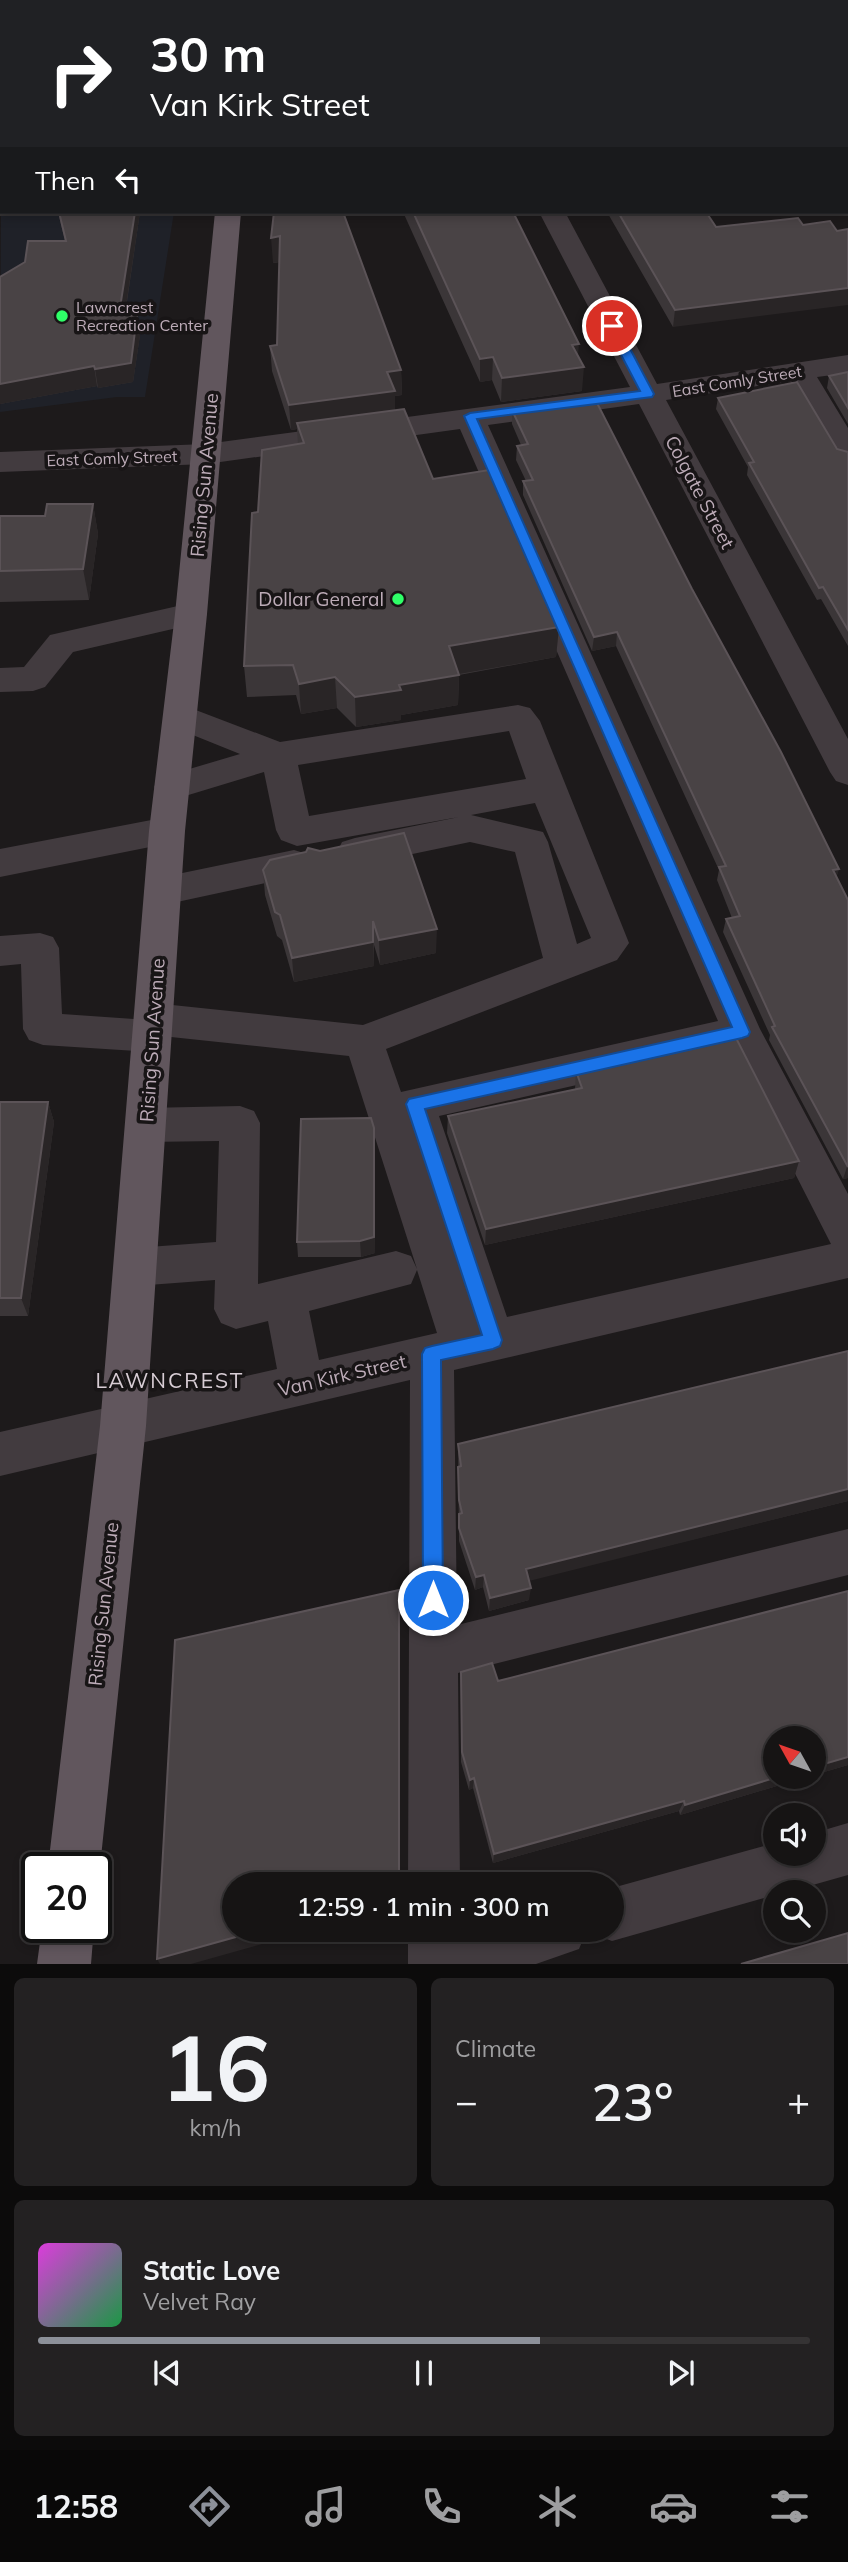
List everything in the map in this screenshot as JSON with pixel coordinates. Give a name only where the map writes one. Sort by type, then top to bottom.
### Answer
[{"type":"main road","name":"Rising Sun Avenue","points":[[76,1852],[123,1426],[167,831],[191,614],[228,214]]},
{"type":"main road","points":[[64,1964],[66,1943]]},
{"type":"street","name":"Colgate Street","points":[[553,214],[848,772]]},
{"type":"street","name":"East Comly Street","points":[[0,463],[206,454],[848,364]]},
{"type":"street","points":[[798,371],[848,452]]},
{"type":"street","points":[[470,416],[742,1032],[848,1235]]},
{"type":"street","points":[[0,680],[33,679],[62,643],[191,614]]},
{"type":"street","points":[[180,716],[278,755]]},
{"type":"street","points":[[0,951],[40,948],[43,1029],[153,1027],[365,1041],[564,966],[604,949],[610,943],[547,788],[523,721],[518,717],[278,755],[172,787]]},
{"type":"street","points":[[278,755],[293,830],[297,832],[547,788]]},
{"type":"street","points":[[163,891],[470,828],[530,842],[564,966]]},
{"type":"street","points":[[0,863],[167,831]]},
{"type":"street","points":[[434,1872],[434,1655],[463,1347],[415,1104],[742,1032]]},
{"type":"street","points":[[365,1041],[463,1347]]},
{"type":"street","points":[[145,1125],[240,1123],[236,1309],[396,1270]]},
{"type":"street","points":[[135,1267],[237,1259]]},
{"type":"street","name":"Van Kirk Street","points":[[0,1454],[848,1259]]},
{"type":"street","points":[[285,1297],[302,1384]]},
{"type":"street","points":[[434,1655],[848,1552]]},
{"type":"street","points":[[624,1912],[848,1849]]},
{"type":"street","points":[[435,1942],[435,1964]]},
{"type":"street","points":[[442,1964],[518,1942]]},
{"type":"shaded area","points":[[1,214],[174,214],[145,397],[117,397],[0,412]]},
{"type":"building","name":"Lawncrest Recreation Center","points":[[59,214],[135,214],[119,314],[137,315],[131,363],[95,369],[94,366],[0,384],[0,277],[25,262],[28,241],[66,241]]},
{"type":"building","points":[[274,214],[344,214],[401,370],[387,372],[395,391],[289,405],[270,346],[277,345],[280,236],[271,238]]},
{"type":"building","points":[[414,214],[514,214],[579,344],[572,345],[584,367],[502,378],[493,357],[480,359]]},
{"type":"building","points":[[619,214],[707,214],[716,227],[798,218],[803,225],[830,221],[837,231],[848,229],[848,288],[675,310]]},
{"type":"building","points":[[848,372],[848,408],[829,376]]},
{"type":"building","points":[[797,382],[837,449],[848,452],[848,630],[823,587],[819,588],[749,463],[754,462],[718,398]]},
{"type":"building","points":[[595,399],[692,589],[781,752],[839,869],[833,870],[848,900],[848,1167],[772,1027],[775,1026],[726,919],[740,916],[719,867],[726,866],[617,632],[594,637],[523,481],[533,480],[517,446],[528,444],[512,410]]},
{"type":"building","name":"Dollar General","points":[[404,409],[433,479],[489,470],[559,627],[449,646],[459,675],[399,685],[401,690],[355,697],[335,677],[299,684],[293,665],[244,666],[252,513],[258,512],[262,450],[304,443],[297,423]]},
{"type":"building","points":[[47,504],[93,504],[83,569],[0,571],[0,516],[45,516]]},
{"type":"building","points":[[404,833],[437,929],[379,940],[373,921],[373,942],[292,958],[263,870],[270,860],[306,852],[308,848],[320,851]]},
{"type":"building","points":[[735,1036],[799,1161],[486,1229],[448,1116],[582,1088],[576,1071]]},
{"type":"building","points":[[0,1102],[48,1102],[21,1298],[0,1298]]},
{"type":"building","points":[[371,1118],[374,1128],[374,1237],[360,1241],[297,1242],[301,1119]]},
{"type":"building","points":[[848,1351],[848,1489],[526,1569],[531,1588],[490,1598],[484,1575],[476,1577],[459,1528],[459,1514],[462,1513],[459,1500],[458,1467],[461,1466],[458,1444]]},
{"type":"building","points":[[399,1590],[399,1872],[222,1872],[222,1941],[157,1959],[175,1640]]},
{"type":"building","points":[[848,1591],[848,1757],[826,1763],[826,1726],[763,1726],[763,1781],[685,1805],[684,1801],[494,1854],[474,1778],[470,1780],[462,1752],[461,1672],[492,1663],[498,1681]]},
{"type":"building","points":[[848,1933],[848,1964],[741,1964],[813,1943],[826,1943],[826,1939]]},
{"type":"place","name":"Lawncrest Recreation Center","points":[[62,316]]},
{"type":"place","name":"Dollar General","points":[[398,599]]},
{"type":"district","name":"LAWNCREST","points":[[170,1380]]},
{"type":"route","points":[[433,1600],[432,1354],[493,1340],[415,1104],[742,1032],[470,416],[648,394],[612,326]]}]
